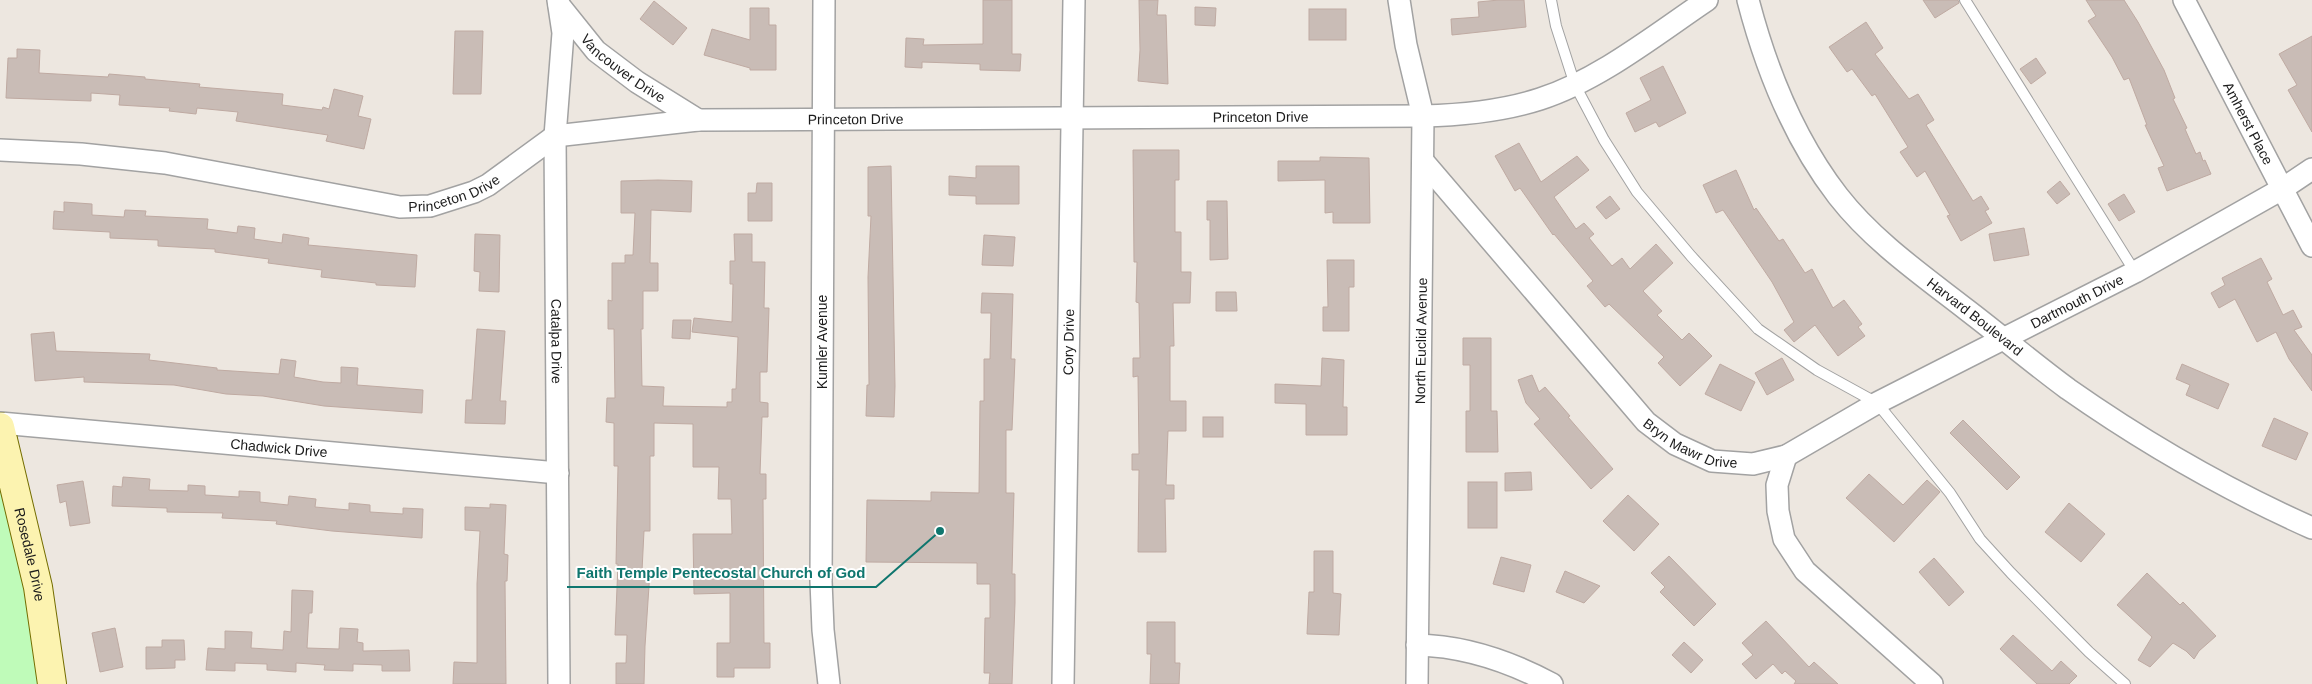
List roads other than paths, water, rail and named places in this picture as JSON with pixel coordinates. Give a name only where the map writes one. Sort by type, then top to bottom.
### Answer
[{"type":"street","name":"Kumler Avenue","points":[[824,0],[821,580],[823,630],[829,684]]},
{"type":"street","name":"Cory Drive","points":[[1063,684],[1074,118],[1074,0]]},
{"type":"street","name":"North Euclid Avenue","points":[[1399,0],[1406,45],[1422,116],[1417,684]]},
{"type":"street","name":"Princeton Drive","points":[[0,150],[81,154],[165,163],[400,207],[430,206],[474,192],[488,185],[555,136],[698,120],[1422,116],[1447,115],[1514,106],[1540,99],[1574,85],[1603,69],[1707,0]]},
{"type":"street","name":"Harvard Boulevard","points":[[1748,0],[1754,24],[1787,111],[1811,158],[1839,197],[1868,230],[1903,260],[2067,388],[2142,438],[2209,477],[2269,509],[2312,528]]},
{"type":"street","name":"Amherst Place","points":[[2184,0],[2312,246]]},
{"type":"street","name":"Vancouver Drive","points":[[558,2],[596,51],[637,82],[698,120]]},
{"type":"street","name":"Catalpa Drive","points":[[558,2],[563,33],[555,136],[559,684]]},
{"type":"street","name":"Bryn Mawr Drive","points":[[1423,162],[1646,422],[1675,444],[1712,461],[1753,464],[1786,456]]},
{"type":"street","name":"Dartmouth Drive","points":[[1786,456],[1877,403],[2135,272],[2282,189],[2312,169]]},
{"type":"street","name":"Chadwick Drive","points":[[0,423],[558,473]]},
{"type":"street","name":"Rosedale Drive","points":[[0,427],[38,587],[52,684]]},
{"type":"street","points":[[1786,456],[1777,485],[1778,511],[1784,539],[1805,571],[1932,684]]},
{"type":"street","points":[[1417,645],[1442,646],[1486,656],[1552,684]]},
{"type":"lane","points":[[1551,0],[1556,26],[1574,85],[1604,140],[1637,192],[1758,329],[1817,370],[1877,403],[1950,492],[1980,539],[2082,645],[2125,684]]},
{"type":"lane","points":[[1965,0],[2135,272]]},
{"type":"place","name":"Faith Temple Pentecostal Church of God","points":[[940,531]]}]
